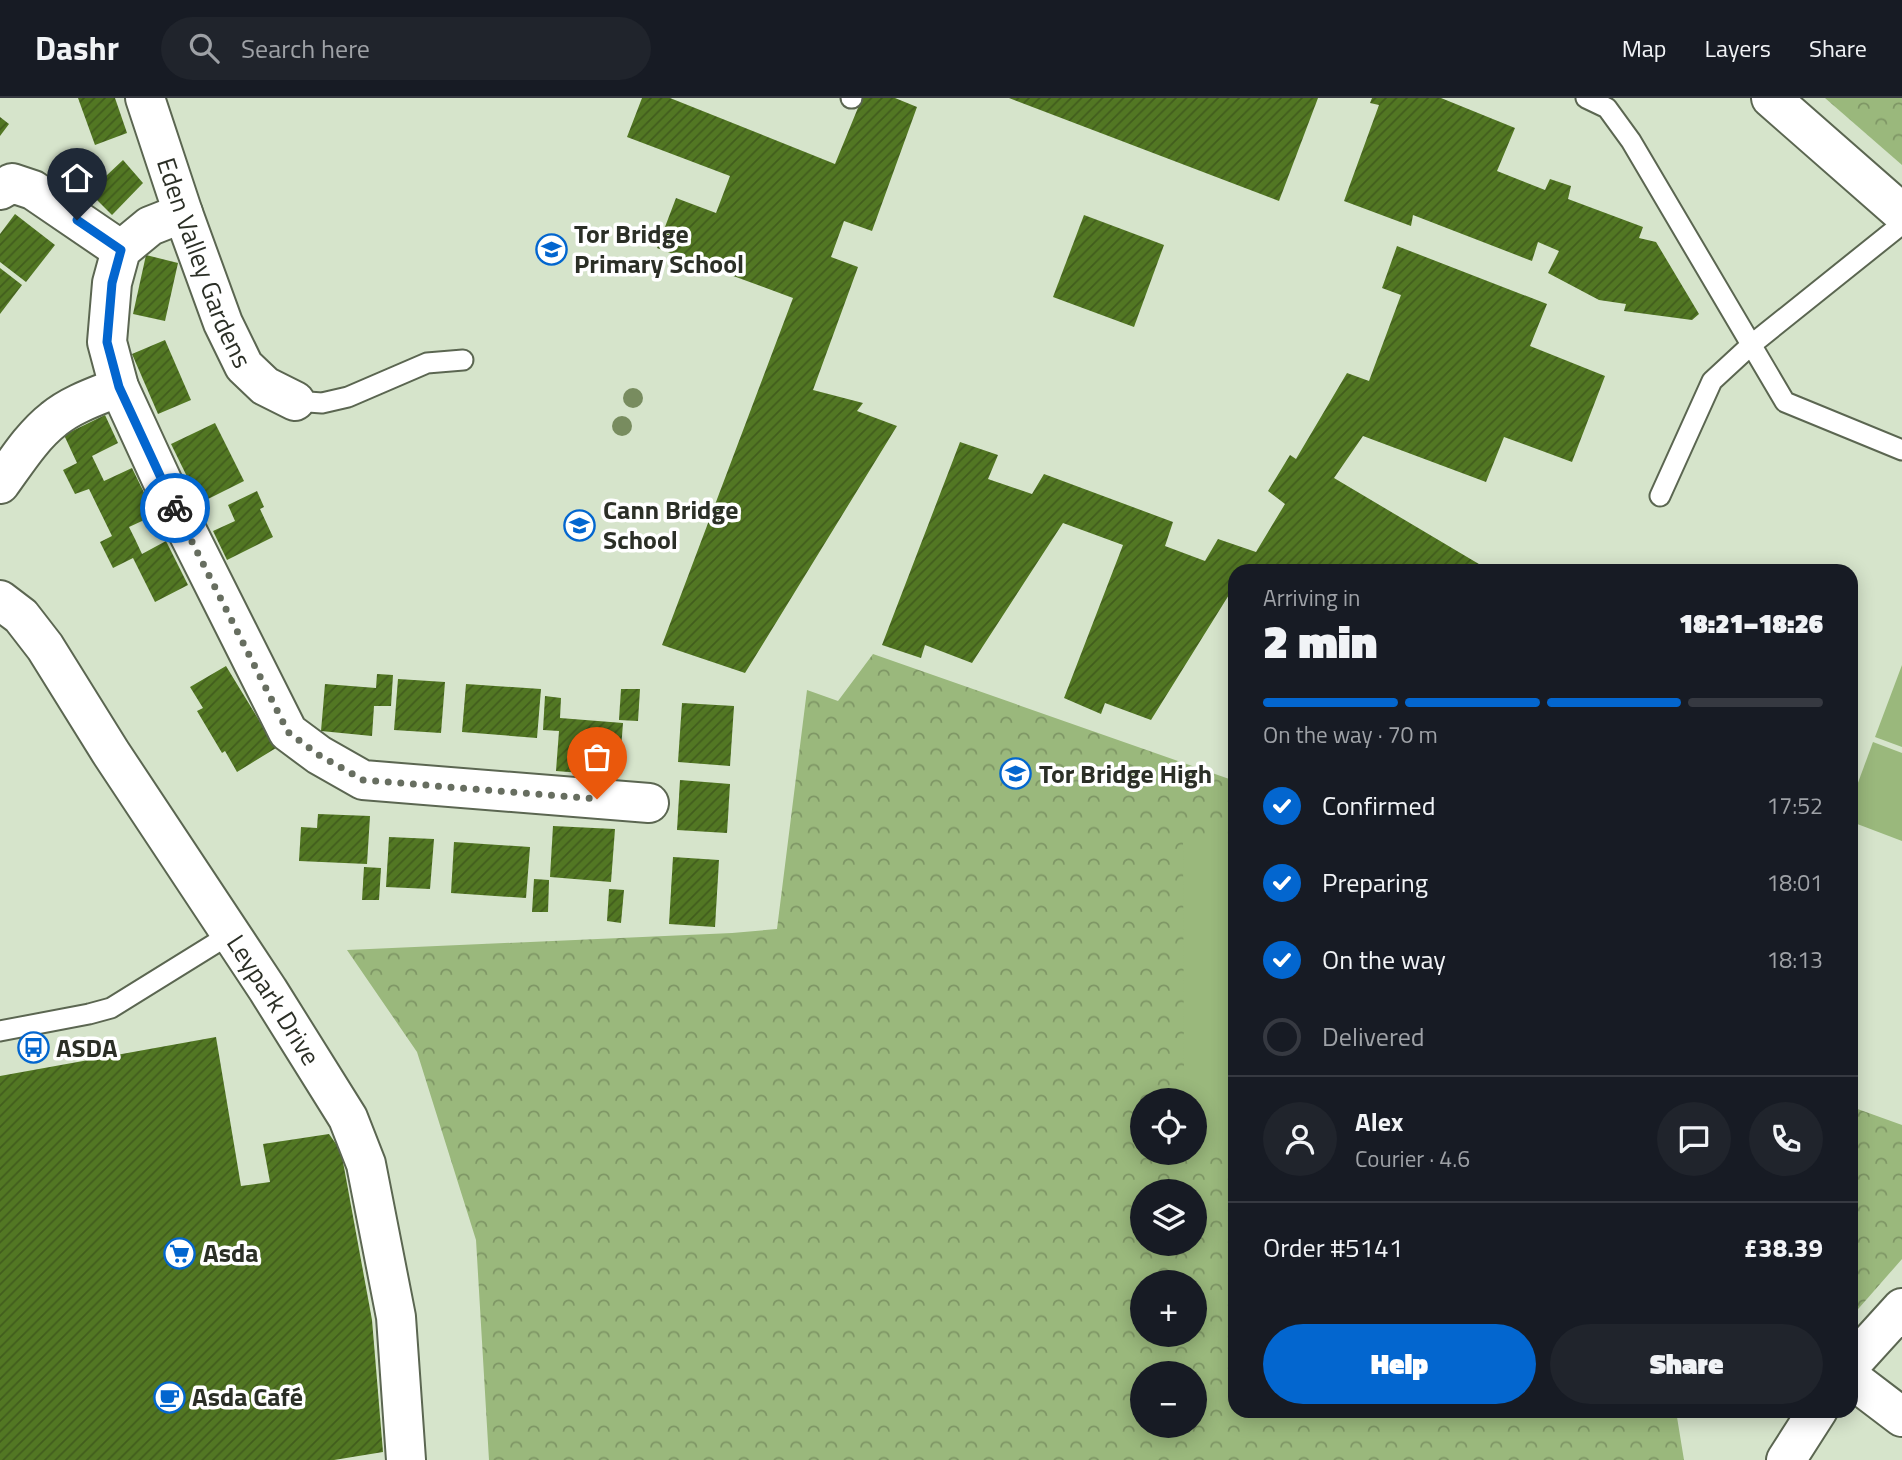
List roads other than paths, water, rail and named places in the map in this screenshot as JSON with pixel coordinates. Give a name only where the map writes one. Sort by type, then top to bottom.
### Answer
[{"type":"street","name":"Eden Valley Gardens","points":[[145,98],[223,323],[244,366],[265,386],[295,401]]},
{"type":"street","points":[[1770,98],[1902,213]]},
{"type":"street","points":[[0,190],[12,183],[33,190],[121,250]]},
{"type":"street","points":[[183,213],[150,226],[121,250],[112,283],[107,342],[119,387],[164,487],[288,732],[319,755],[363,780],[649,803]]},
{"type":"street","points":[[0,484],[33,439],[54,419],[81,403],[119,387]]},
{"type":"street","name":"Leypark Drive","points":[[0,600],[21,616],[45,648],[111,753],[232,933],[348,1118],[366,1164],[396,1317],[407,1460]]},
{"type":"street","points":[[1858,1356],[1902,1308]]},
{"type":"street","points":[[1858,1384],[1902,1417]]},
{"type":"street","points":[[1786,1460],[1813,1418]]},
{"type":"lane","points":[[1586,98],[1607,108],[1631,141],[1784,402],[1902,450]]},
{"type":"lane","points":[[1660,496],[1712,381],[1751,345],[1902,224]]},
{"type":"lane","points":[[295,401],[322,402],[348,397],[427,363],[463,360]]},
{"type":"lane","points":[[0,1031],[89,1014],[111,1007],[232,933]]},
{"type":"place","name":"Tor Bridge Primary School","points":[[551,249]]},
{"type":"place","name":"Cann Bridge School","points":[[580,525]]},
{"type":"place","name":"Tor Bridge High","points":[[1016,774]]},
{"type":"place","name":"ASDA","points":[[33,1048]]},
{"type":"place","name":"Asda","points":[[180,1253]]},
{"type":"place","name":"Asda Café","points":[[169,1397]]}]
